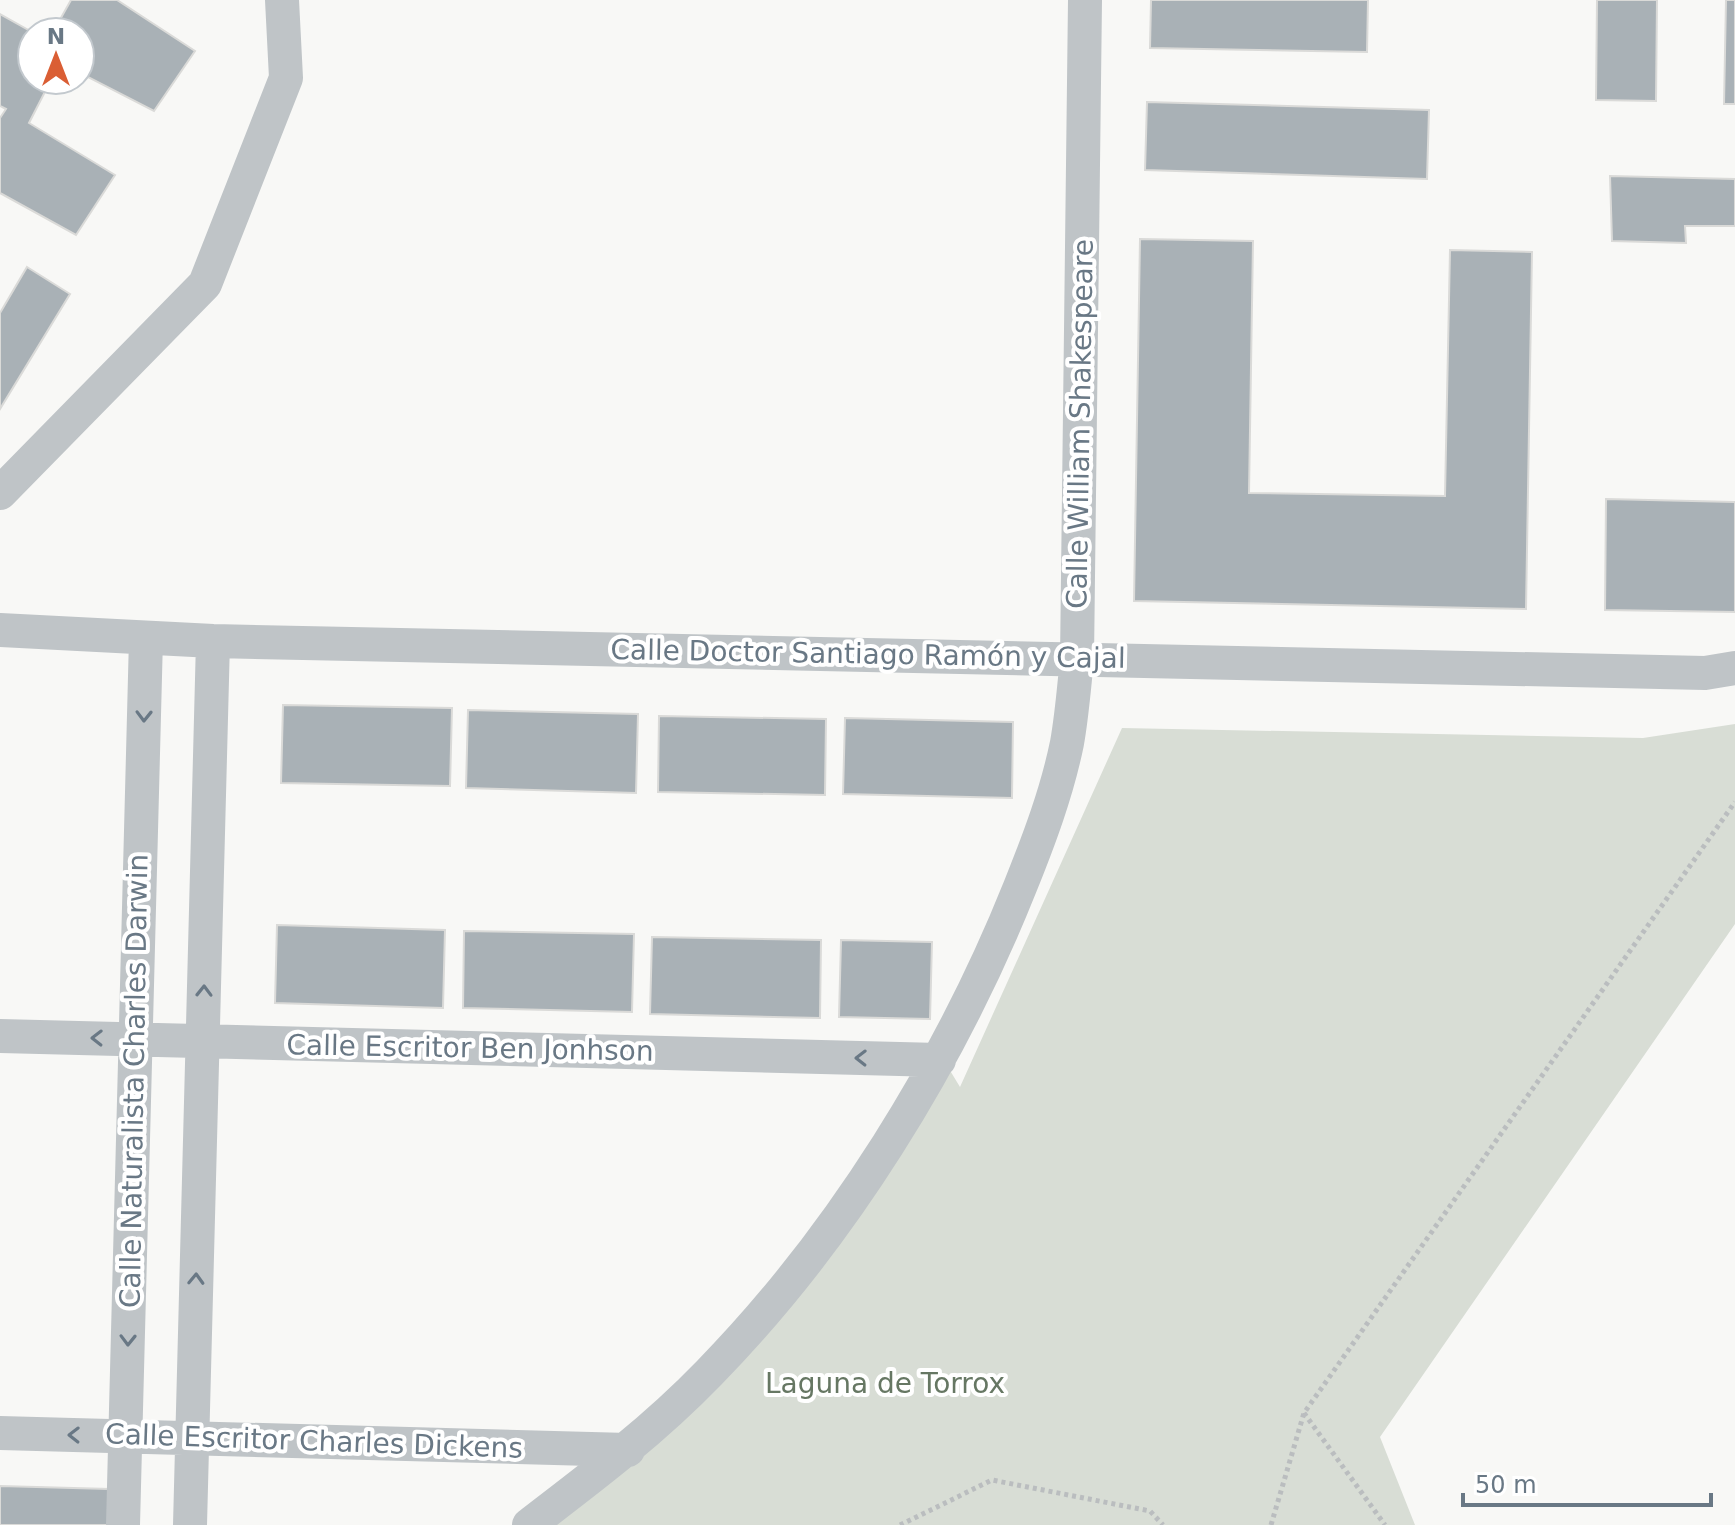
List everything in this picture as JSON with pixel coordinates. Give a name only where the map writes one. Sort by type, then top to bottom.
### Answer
[{"type":"street","points":[[0,493],[205,284],[286,78],[282,0]]},
{"type":"street","name":"Calle William Shakespeare","points":[[529,1525],[628,1450],[710,1372],[819,1245],[939,1060],[996,947],[1044,827],[1067,743],[1077,659],[1085,0]]},
{"type":"street","name":"Calle Doctor Santiago Ramón y Cajal","points":[[0,630],[213,641],[1705,673],[1735,668]]},
{"type":"street","name":"Calle Naturalista Charles Darwin","points":[[123,1525],[146,638]]},
{"type":"street","points":[[190,1525],[213,641]]},
{"type":"street","name":"Calle Escritor Ben Jonhson","points":[[0,1036],[939,1060]]},
{"type":"street","name":"Calle Escritor Charles Dickens","points":[[0,1433],[628,1450]]},
{"type":"path","points":[[1271,1525],[1304,1413],[1735,802]]},
{"type":"path","points":[[1304,1413],[1385,1525]]},
{"type":"path","points":[[900,1525],[992,1480],[1150,1511],[1163,1525]]},
{"type":"green space","name":"Laguna de Torrox","points":[[1735,724],[1735,924],[1380,1437],[1415,1525],[529,1525],[626,1457],[820,1241],[940,1054],[960,1087],[1122,728],[1643,738]]},
{"type":"building","points":[[71,0],[117,0],[195,51],[154,111],[96,81],[96,16],[62,16]]},
{"type":"building","points":[[1151,0],[1368,0],[1367,52],[1150,48]]},
{"type":"building","points":[[1597,0],[1657,0],[1656,101],[1596,100]]},
{"type":"building","points":[[1726,0],[1735,0],[1735,104],[1724,104]]},
{"type":"building","points":[[0,14],[16,23],[16,96],[43,96],[29,123],[115,175],[76,235],[0,193],[0,118],[6,109],[0,106]]},
{"type":"building","points":[[1147,102],[1429,110],[1427,179],[1145,170]]},
{"type":"building","points":[[1610,176],[1735,179],[1735,226],[1685,226],[1686,243],[1612,241]]},
{"type":"building","points":[[1140,239],[1253,241],[1249,493],[1445,496],[1450,250],[1532,252],[1526,609],[1134,601]]},
{"type":"building","points":[[27,267],[70,294],[0,409],[0,313]]},
{"type":"building","points":[[1606,499],[1735,502],[1735,612],[1605,610]]},
{"type":"building","points":[[283,705],[452,708],[450,786],[281,783]]},
{"type":"building","points":[[468,710],[638,714],[636,793],[466,788]]},
{"type":"building","points":[[659,716],[826,719],[825,795],[658,792]]},
{"type":"building","points":[[845,718],[1013,722],[1012,798],[843,794]]},
{"type":"building","points":[[277,925],[445,930],[443,1008],[275,1003]]},
{"type":"building","points":[[464,931],[634,934],[632,1012],[463,1008]]},
{"type":"building","points":[[652,937],[821,940],[820,1018],[650,1014]]},
{"type":"building","points":[[841,940],[932,942],[930,1019],[839,1017]]},
{"type":"building","points":[[0,1486],[109,1489],[108,1525],[0,1525]]}]
